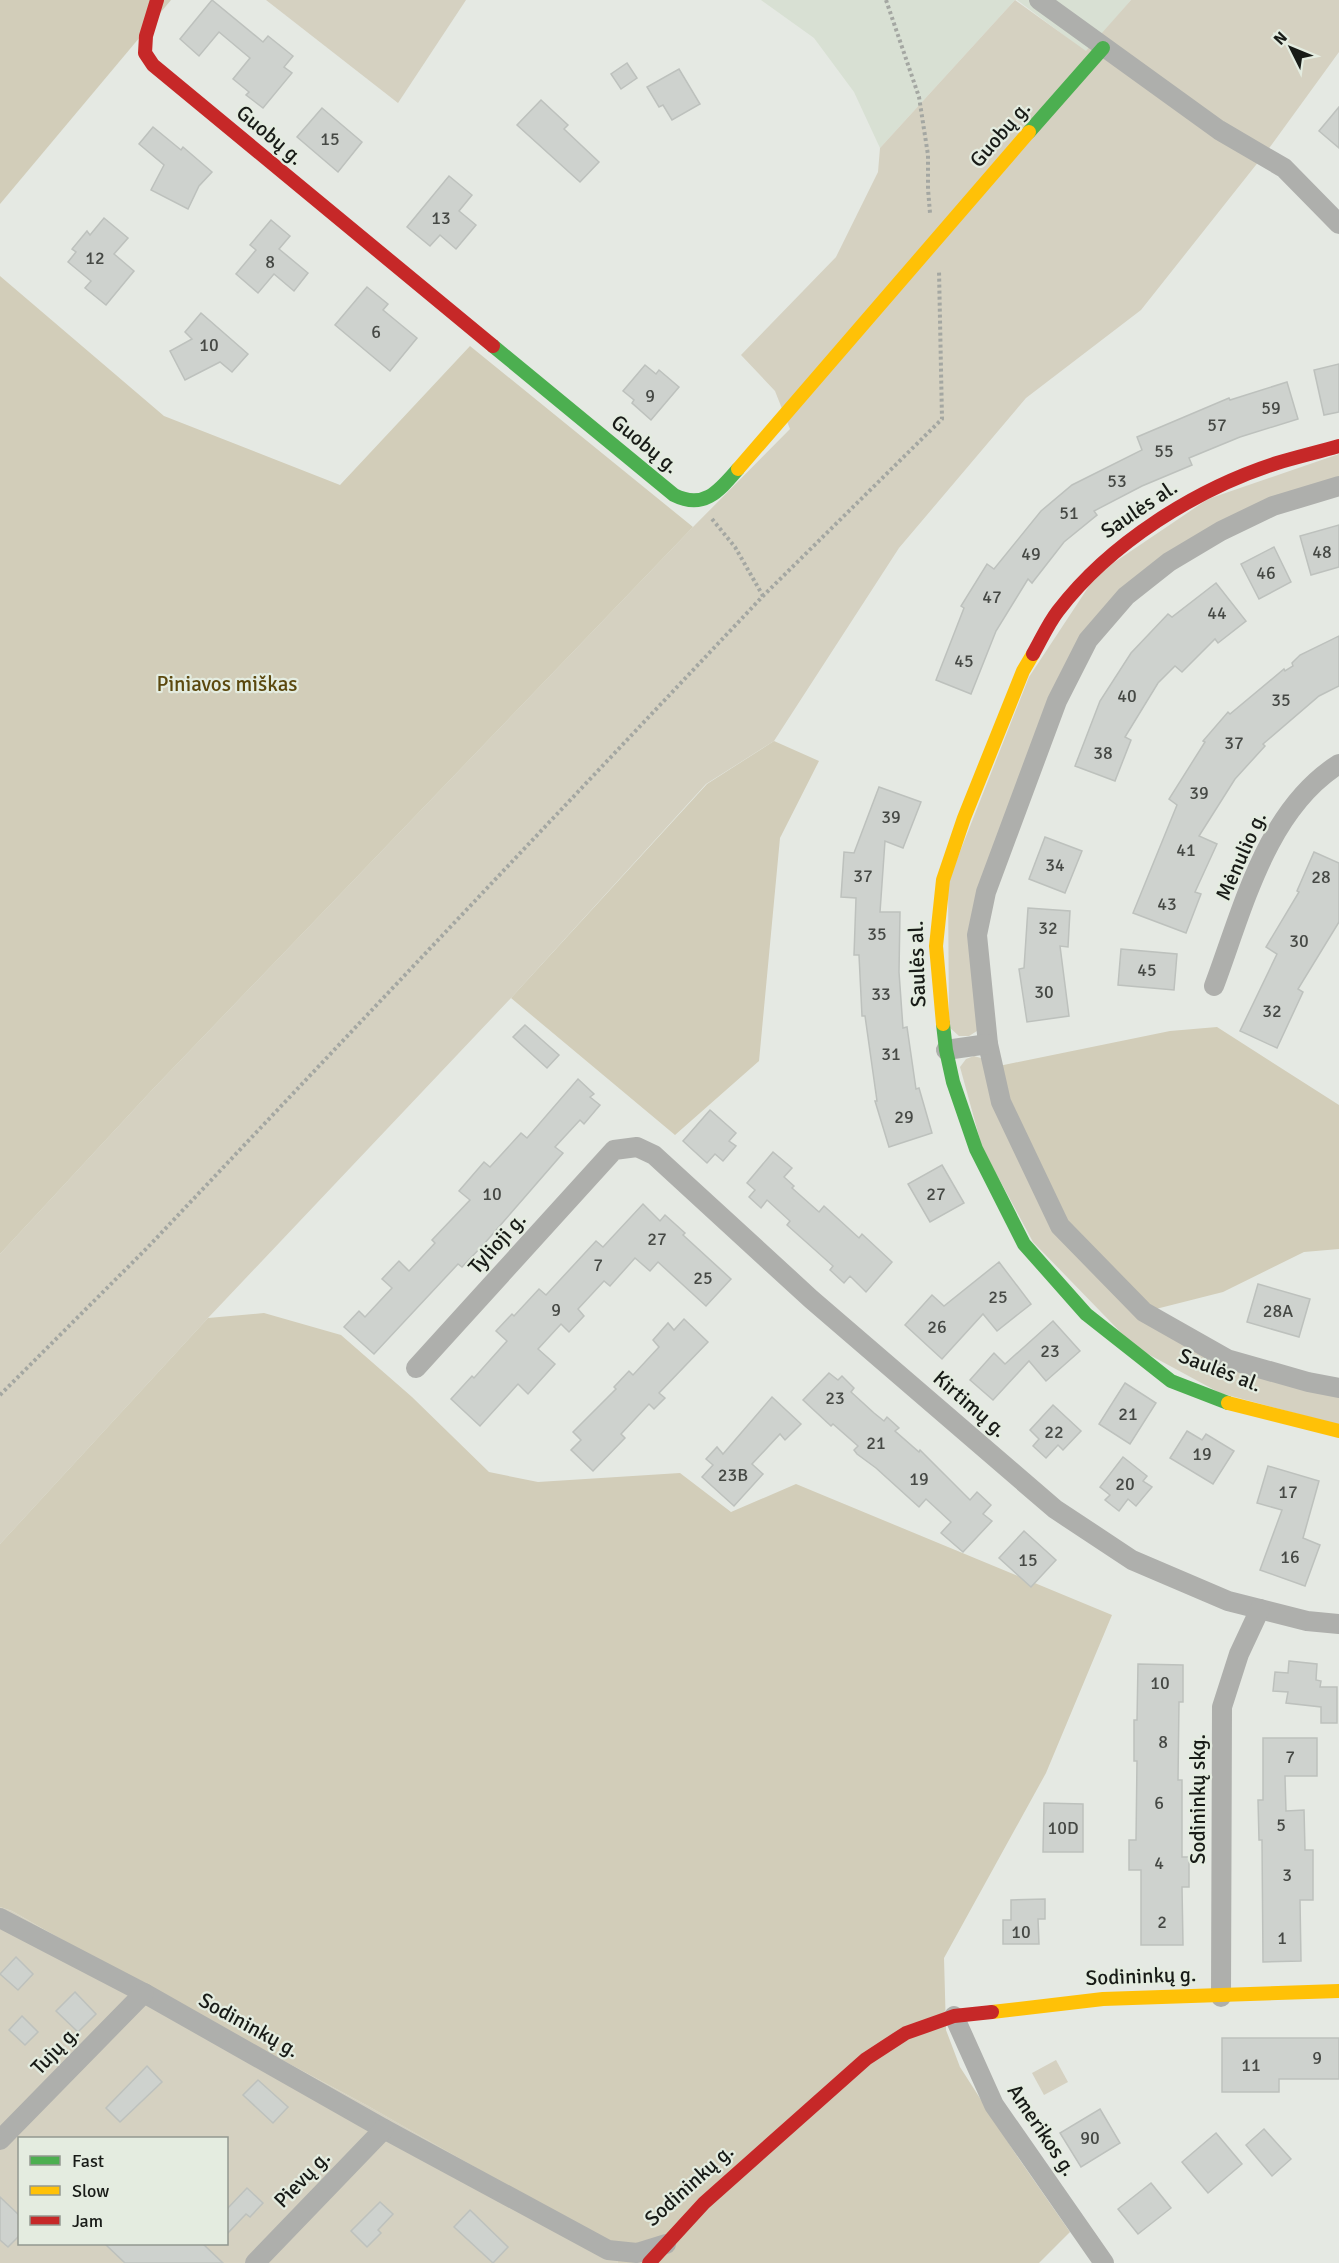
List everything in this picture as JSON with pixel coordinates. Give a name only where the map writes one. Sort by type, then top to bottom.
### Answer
[{"type":"street","name":"Guobų g.","points":[[157,0],[146,36],[145,53],[153,65],[674,495],[685,501],[699,502],[711,497],[723,487],[1103,48]]},
{"type":"street","points":[[1039,0],[1219,130],[1284,168],[1339,224]]},
{"type":"street","name":"Saulės al.","points":[[1339,446],[1275,464],[1208,492],[1154,522],[1098,568],[1058,611],[1023,671],[964,818],[942,880],[936,946],[946,1050],[953,1082],[976,1149],[1024,1244],[1086,1314],[1171,1381],[1233,1405],[1339,1431]]},
{"type":"street","name":"Saulės al.","points":[[1339,486],[1273,506],[1221,531],[1170,562],[1126,596],[1088,640],[1058,701],[986,892],[976,935],[988,1044],[1001,1102],[1060,1226],[1144,1312],[1227,1359],[1308,1382],[1339,1388]]},
{"type":"street","name":"Mėnulio g.","points":[[1214,986],[1272,837],[1301,796],[1339,764]]},
{"type":"street","points":[[946,1050],[988,1044]]},
{"type":"street","name":"Kirtimų g.","points":[[614,1150],[637,1147],[654,1155],[811,1299],[1055,1509],[1132,1560],[1228,1601],[1307,1621],[1339,1624]]},
{"type":"street","name":"Tylioji g.","points":[[416,1368],[614,1150]]},
{"type":"street","name":"Sodininkų skg.","points":[[1221,1996],[1222,1707],[1239,1654],[1260,1609]]},
{"type":"street","name":"Sodininkų g.","points":[[0,1918],[144,1993],[384,2129],[608,2250],[637,2253],[666,2244],[704,2203],[866,2059],[906,2033],[954,2016],[1103,1999],[1339,1991]]},
{"type":"street","name":"Tujų g.","points":[[0,2140],[144,1993]]},
{"type":"street","name":"Amerikos g.","points":[[954,2016],[994,2105],[1104,2263]]},
{"type":"street","name":"Pievų g.","points":[[255,2263],[384,2129]]},
{"type":"street","points":[[649,2263],[666,2244]]},
{"type":"path","points":[[0,1395],[156,1238],[763,596],[942,419],[938,236],[928,208],[928,155],[920,97],[886,0]]},
{"type":"path","points":[[699,502],[735,547],[763,596]]},
{"type":"shaded area","points":[[266,0],[466,0],[398,103]]},
{"type":"shaded area","points":[[761,0],[1015,0],[880,148],[854,92],[814,38]]},
{"type":"shaded area","points":[[1015,0],[1086,51],[1131,0],[1339,0],[1339,52],[1267,151],[1141,310],[1026,398],[899,548],[774,741],[706,784],[511,998],[208,1318],[0,1544],[0,1254],[153,1089],[790,429],[775,391],[741,355],[836,257],[878,172],[880,148]]},
{"type":"shaded area","points":[[1017,0],[1131,0],[1086,52]]},
{"type":"shaded area","points":[[1339,454],[1339,478],[1217,527],[1083,637],[976,895],[977,1031],[969,1036],[959,1036],[949,1027],[948,882],[1029,677],[1097,574],[1208,499]]},
{"type":"shaded area","points":[[974,1056],[984,1059],[1139,1314],[1227,1364],[1339,1393],[1339,1425],[1220,1393],[1135,1347],[1033,1242],[982,1147],[960,1067],[966,1059]]},
{"type":"shaded area","points":[[0,1907],[12,1911],[134,1981],[368,2106],[614,2246],[618,2263],[0,2263]]},
{"type":"shaded area","points":[[1056,2060],[1068,2082],[1044,2095],[1032,2073]]},
{"type":"green space","points":[[0,0],[171,0],[0,204]]},
{"type":"green space","name":"Piniavos miškas","points":[[0,276],[164,416],[340,485],[470,346],[693,527],[153,1089],[0,1254]]},
{"type":"green space","points":[[774,741],[819,761],[780,838],[759,1061],[675,1135],[511,998],[707,784]]},
{"type":"green space","points":[[1217,1027],[1339,1105],[1339,1249],[1304,1252],[1223,1292],[1144,1312],[1060,1226],[994,1067],[1170,1031]]},
{"type":"green space","points":[[264,1313],[341,1335],[412,1397],[489,1472],[538,1482],[680,1473],[731,1512],[796,1484],[1112,1615],[1046,1773],[944,1958],[946,2030],[960,2067],[1015,2153],[1070,2232],[1039,2263],[618,2263],[613,2246],[368,2106],[134,1981],[12,1911],[0,1907],[0,1544],[208,1318]]},
{"type":"building","points":[[212,0],[263,42],[268,36],[293,56],[284,67],[292,73],[263,108],[246,95],[249,92],[233,79],[250,58],[219,32],[199,56],[180,39]]},
{"type":"building","points":[[627,63],[637,78],[621,89],[611,74]]},
{"type":"building","points":[[679,69],[700,104],[672,120],[663,105],[659,107],[647,87]]},
{"type":"building","points":[[541,100],[568,125],[564,129],[599,162],[580,182],[517,125]]},
{"type":"building","points":[[1339,107],[1339,148],[1319,131]]},
{"type":"building","points":[[322,108],[362,142],[338,172],[297,137]]},
{"type":"building","points":[[153,127],[181,150],[183,147],[212,172],[199,186],[188,209],[151,190],[164,165],[139,144]]},
{"type":"building","points":[[449,176],[472,195],[459,211],[476,225],[456,249],[440,235],[430,246],[407,227]]},
{"type":"building","points":[[104,218],[128,238],[114,254],[134,271],[106,305],[85,288],[91,281],[68,262],[76,252],[72,249],[87,231],[90,235]]},
{"type":"building","points":[[271,220],[290,236],[279,249],[308,273],[294,291],[274,274],[258,293],[236,274],[256,250],[250,245]]},
{"type":"building","points":[[367,287],[388,304],[383,310],[417,338],[390,371],[335,325]]},
{"type":"building","points":[[201,313],[248,354],[232,372],[220,362],[185,380],[170,351],[192,339],[185,332]]},
{"type":"building","points":[[1339,364],[1339,412],[1324,415],[1314,370]]},
{"type":"building","points":[[645,365],[656,374],[659,370],[679,387],[651,420],[632,403],[634,400],[623,391]]},
{"type":"building","points":[[1287,382],[1298,419],[1240,437],[1189,458],[1192,465],[1142,486],[1094,511],[1097,515],[1064,542],[1032,583],[1028,579],[996,631],[971,694],[936,680],[964,608],[961,606],[987,564],[994,569],[1041,511],[1072,485],[1142,450],[1137,437],[1229,398],[1230,400]]},
{"type":"building","points":[[1339,525],[1339,567],[1311,575],[1300,536]]},
{"type":"building","points":[[1274,547],[1291,582],[1259,599],[1241,564]]},
{"type":"building","points":[[1216,583],[1246,621],[1218,643],[1215,639],[1182,672],[1175,666],[1158,683],[1125,737],[1131,740],[1115,781],[1075,766],[1100,701],[1131,653],[1168,614],[1172,617]]},
{"type":"building","points":[[1339,636],[1339,686],[1319,696],[1263,744],[1265,746],[1235,779],[1199,836],[1217,844],[1195,892],[1201,894],[1186,933],[1133,913],[1177,805],[1169,799],[1205,742],[1203,741],[1228,712],[1230,714],[1284,669],[1285,671],[1293,666],[1292,663],[1300,655]]},
{"type":"building","points":[[879,787],[921,802],[903,848],[885,841],[880,912],[900,912],[899,972],[903,1028],[907,1027],[916,1089],[919,1088],[932,1133],[889,1147],[875,1101],[877,1101],[865,1016],[862,1016],[859,955],[854,955],[856,898],[841,897],[844,852],[854,853]]},
{"type":"building","points":[[1045,837],[1082,851],[1065,893],[1029,879]]},
{"type":"building","points":[[1314,852],[1339,863],[1339,922],[1298,989],[1303,992],[1277,1048],[1240,1031],[1277,954],[1266,947],[1299,892],[1297,891]]},
{"type":"building","points":[[1028,908],[1070,911],[1068,947],[1060,946],[1069,1016],[1027,1022],[1019,969],[1024,968]]},
{"type":"building","points":[[1121,949],[1177,954],[1174,990],[1118,985]]},
{"type":"building","points":[[525,1025],[559,1055],[547,1068],[513,1037]]},
{"type":"building","points":[[578,1079],[594,1094],[590,1097],[600,1105],[584,1124],[580,1120],[555,1147],[563,1153],[484,1244],[462,1267],[458,1264],[374,1354],[344,1327],[359,1311],[365,1317],[392,1288],[382,1279],[399,1261],[409,1271],[435,1243],[432,1240],[470,1200],[459,1191],[484,1162],[490,1167],[521,1133],[527,1138]]},
{"type":"building","points":[[710,1110],[736,1133],[729,1141],[736,1146],[723,1161],[715,1154],[707,1163],[683,1141]]},
{"type":"building","points":[[773,1152],[792,1168],[784,1177],[794,1186],[792,1188],[819,1212],[824,1206],[859,1238],[862,1234],[892,1262],[866,1292],[850,1276],[844,1283],[830,1270],[833,1266],[787,1225],[790,1221],[767,1200],[761,1208],[749,1197],[755,1190],[747,1183]]},
{"type":"building","points":[[942,1165],[964,1203],[930,1222],[908,1184]]},
{"type":"building","points":[[643,1204],[660,1221],[665,1215],[685,1233],[683,1235],[731,1279],[706,1306],[658,1262],[650,1271],[635,1258],[610,1286],[604,1281],[578,1309],[584,1316],[569,1332],[561,1324],[538,1349],[555,1364],[528,1394],[518,1384],[480,1426],[451,1399],[472,1376],[474,1378],[507,1341],[496,1331],[512,1314],[514,1316],[539,1289],[546,1295],[596,1241],[603,1247]]},
{"type":"building","points":[[999,1262],[1031,1304],[997,1331],[983,1314],[942,1359],[905,1325],[932,1295],[944,1306]]},
{"type":"building","points":[[1258,1284],[1310,1299],[1299,1337],[1247,1322]]},
{"type":"building","points":[[684,1319],[708,1342],[659,1393],[665,1398],[654,1409],[649,1404],[621,1434],[625,1438],[593,1471],[571,1450],[581,1440],[573,1432],[616,1389],[614,1387],[629,1371],[633,1375],[659,1347],[653,1340],[668,1323],[674,1330]]},
{"type":"building","points":[[1053,1321],[1080,1351],[1046,1381],[1029,1361],[993,1400],[970,1380],[994,1353],[1005,1364]]},
{"type":"building","points":[[829,1373],[838,1380],[842,1376],[854,1388],[851,1392],[884,1421],[887,1417],[899,1428],[895,1431],[919,1452],[920,1450],[970,1500],[977,1492],[991,1505],[983,1514],[992,1521],[963,1552],[941,1533],[951,1522],[926,1499],[919,1507],[857,1454],[854,1450],[858,1446],[833,1424],[831,1426],[803,1400]]},
{"type":"building","points":[[1125,1383],[1156,1403],[1130,1444],[1099,1424]]},
{"type":"building","points":[[772,1397],[801,1424],[785,1440],[780,1434],[752,1464],[763,1474],[734,1506],[702,1477],[713,1465],[706,1459],[717,1447],[723,1454]]},
{"type":"building","points":[[1053,1405],[1081,1431],[1063,1450],[1058,1445],[1046,1458],[1033,1446],[1039,1439],[1030,1430]]},
{"type":"building","points":[[1187,1431],[1202,1440],[1206,1434],[1234,1451],[1213,1484],[1170,1458]]},
{"type":"building","points":[[1123,1457],[1147,1476],[1143,1481],[1152,1487],[1136,1506],[1128,1499],[1119,1511],[1105,1500],[1110,1495],[1100,1487]]},
{"type":"building","points":[[1268,1466],[1319,1481],[1303,1538],[1320,1545],[1305,1586],[1260,1570],[1282,1510],[1257,1503]]},
{"type":"building","points":[[1024,1531],[1056,1560],[1031,1587],[999,1558]]},
{"type":"building","points":[[1289,1661],[1317,1664],[1316,1680],[1321,1681],[1320,1687],[1337,1687],[1337,1723],[1321,1723],[1321,1707],[1286,1703],[1288,1692],[1273,1691],[1275,1672],[1288,1673]]},
{"type":"building","points":[[1138,1664],[1183,1665],[1183,1702],[1179,1702],[1178,1780],[1182,1780],[1182,1857],[1189,1857],[1189,1887],[1182,1887],[1183,1945],[1141,1945],[1141,1870],[1129,1870],[1129,1840],[1136,1840],[1137,1761],[1134,1761],[1134,1720],[1137,1720]]},
{"type":"building","points":[[1263,1738],[1317,1738],[1317,1776],[1285,1776],[1286,1811],[1304,1810],[1305,1850],[1313,1850],[1313,1900],[1300,1900],[1301,1961],[1263,1962],[1262,1840],[1259,1840],[1258,1800],[1263,1800]]},
{"type":"building","points":[[1044,1803],[1083,1804],[1083,1852],[1043,1852]]},
{"type":"building","points":[[1045,1899],[1045,1919],[1038,1919],[1039,1944],[1003,1944],[1003,1920],[1011,1920],[1011,1900]]},
{"type":"building","points":[[16,1957],[33,1974],[18,1990],[0,1974]]},
{"type":"building","points":[[75,1992],[96,2014],[78,2032],[56,2011]]},
{"type":"building","points":[[22,2016],[38,2032],[25,2045],[9,2030]]},
{"type":"building","points":[[1222,2038],[1339,2038],[1339,2079],[1279,2079],[1279,2092],[1222,2092]]},
{"type":"building","points":[[147,2066],[162,2082],[120,2122],[106,2108]]},
{"type":"building","points":[[258,2080],[288,2107],[273,2123],[243,2095]]},
{"type":"building","points":[[1100,2109],[1120,2143],[1081,2167],[1060,2133]]},
{"type":"building","points":[[1264,2129],[1291,2159],[1272,2176],[1246,2145]]},
{"type":"building","points":[[1216,2133],[1242,2164],[1208,2193],[1182,2162]]},
{"type":"building","points":[[1151,2183],[1171,2208],[1138,2234],[1118,2209]]},
{"type":"building","points":[[247,2188],[263,2203],[250,2217],[246,2214],[228,2233],[228,2208]]},
{"type":"building","points":[[0,2197],[18,2214],[18,2237],[8,2247],[0,2240]]},
{"type":"building","points":[[380,2202],[393,2214],[378,2230],[381,2233],[367,2247],[351,2231]]},
{"type":"building","points":[[470,2210],[508,2247],[493,2263],[454,2227]]},
{"type":"building","points":[[106,2245],[204,2245],[223,2263],[125,2263]]},
{"type":"traffic: fast","points":[[1029,132],[1103,48]]},
{"type":"traffic: fast","points":[[493,346],[674,495],[694,500],[710,496],[738,469]]},
{"type":"traffic: fast","points":[[943,1024],[953,1082],[976,1149],[1024,1244],[1086,1314],[1171,1381],[1228,1403]]},
{"type":"traffic: slow","points":[[738,469],[1029,132]]},
{"type":"traffic: slow","points":[[943,1024],[936,946],[943,880],[964,818],[1023,671],[1033,654]]},
{"type":"traffic: slow","points":[[1228,1403],[1339,1431]]},
{"type":"traffic: slow","points":[[992,2012],[1103,1999],[1339,1991]]},
{"type":"traffic: jam","points":[[157,0],[146,36],[145,53],[153,65],[493,346]]},
{"type":"traffic: jam","points":[[1033,654],[1054,616],[1079,586],[1129,541],[1157,521],[1186,503],[1246,474],[1339,446]]},
{"type":"traffic: jam","points":[[649,2263],[704,2203],[866,2059],[906,2033],[954,2016],[992,2012]]}]
